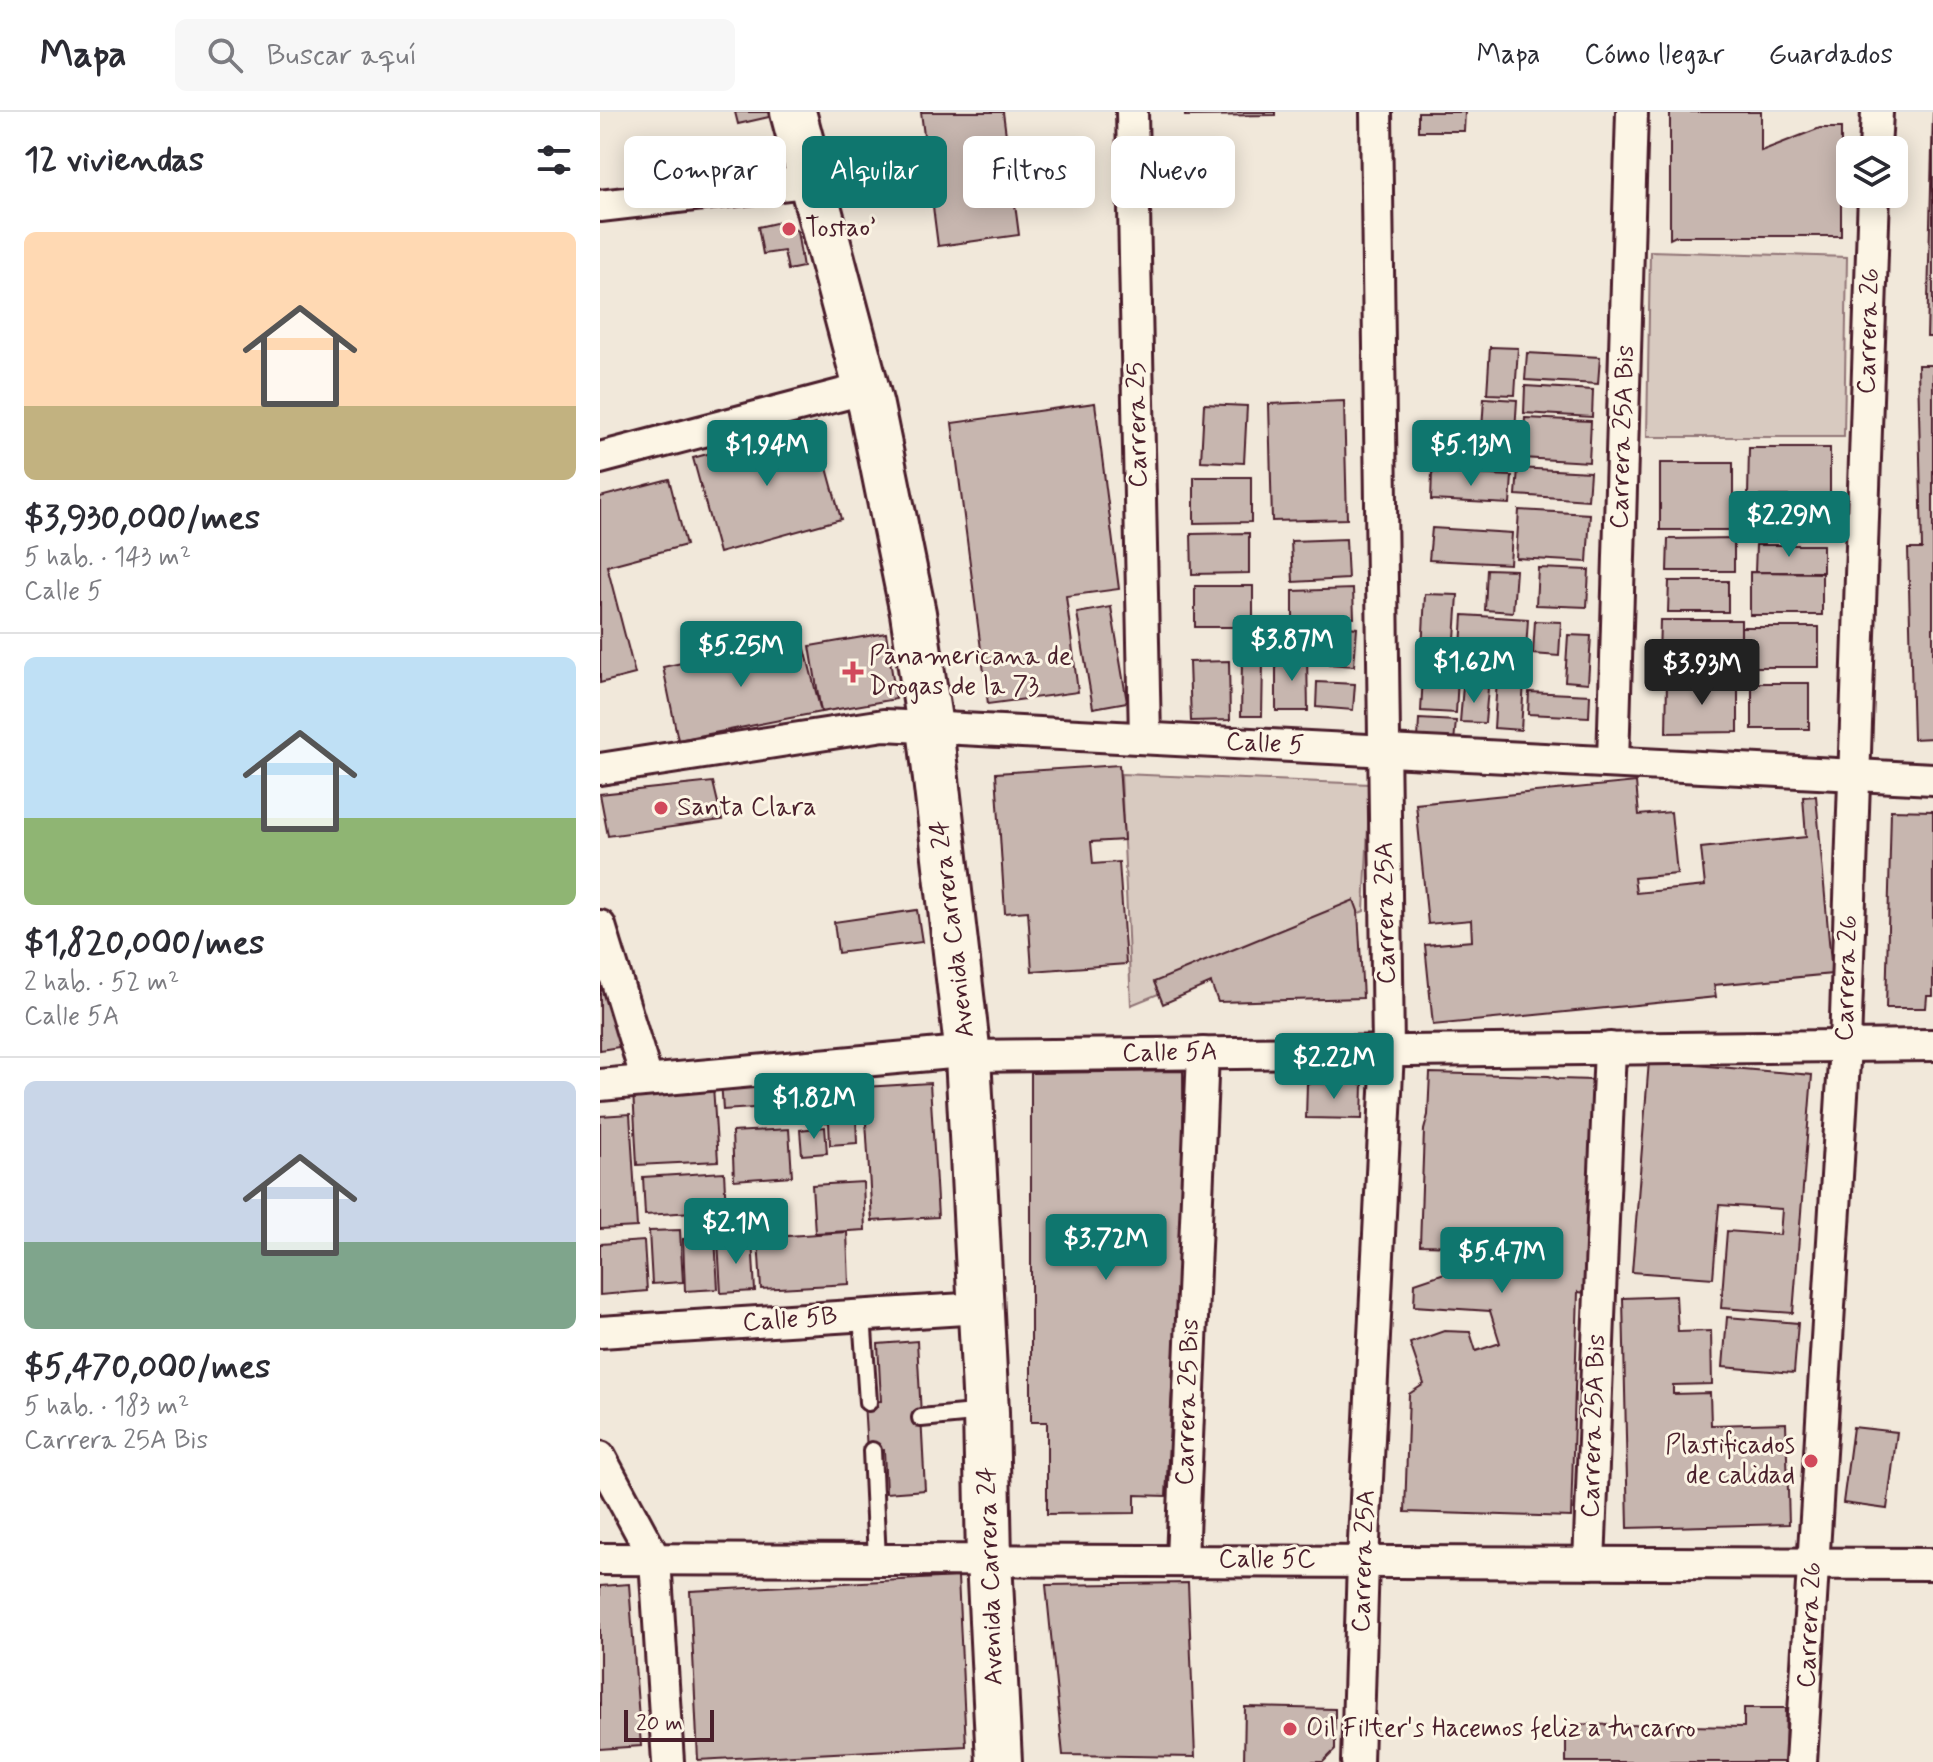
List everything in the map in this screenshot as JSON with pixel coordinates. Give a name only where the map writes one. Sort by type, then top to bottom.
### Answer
[{"type":"main road","name":"Avenida Carrera 24","points":[[793,112],[802,142]]},
{"type":"main road","name":"Avenida Carrera 24","points":[[821,208],[867,388],[913,613],[930,727],[968,1056],[999,1762]]},
{"type":"street","name":"Carrera 25","points":[[1132,112],[1145,738]]},
{"type":"street","name":"Carrera 25A","points":[[1357,1762],[1363,1561],[1388,1051],[1376,112]]},
{"type":"street","name":"Carrera 25A Bis","points":[[1613,762],[1632,112]]},
{"type":"street","points":[[1876,136],[1877,112]]},
{"type":"street","points":[[600,206],[802,182]]},
{"type":"street","name":"Carrera 26","points":[[1801,1762],[1845,1046],[1874,208]]},
{"type":"street","points":[[600,458],[867,388]]},
{"type":"street","name":"Calle 5","points":[[600,769],[884,725],[1933,779]]},
{"type":"street","points":[[600,926],[647,1080]]},
{"type":"street","name":"Calle 5A","points":[[600,1085],[951,1053],[968,1056],[1933,1045]]},
{"type":"street","name":"Carrera 25A Bis","points":[[1589,1563],[1610,1048]]},
{"type":"street","name":"Carrera 25 Bis","points":[[1182,1559],[1203,1053]]},
{"type":"street","name":"Calle 5B","points":[[600,1332],[980,1308]]},
{"type":"street","points":[[600,1457],[655,1559],[668,1762]]},
{"type":"street","name":"Calle 5C","points":[[600,1559],[1933,1564]]},
{"type":"lane","points":[[862,1315],[868,1402]]},
{"type":"lane","points":[[921,1418],[986,1412]]},
{"type":"lane","points":[[872,1451],[877,1560]]},
{"type":"shaded area","points":[[1650,251],[1847,257],[1844,437],[1647,437]]},
{"type":"shaded area","points":[[1121,774],[1370,784],[1364,911],[1131,1005]]},
{"type":"building","points":[[735,112],[768,112],[769,117],[738,124]]},
{"type":"building","points":[[921,112],[1003,112],[1006,136],[963,136],[963,208],[1015,208],[1019,235],[938,246],[933,208],[947,208],[947,136],[924,136]]},
{"type":"building","points":[[1185,112],[1275,112],[1275,115],[1185,116]]},
{"type":"building","points":[[1418,112],[1465,112],[1464,131],[1418,131]]},
{"type":"building","points":[[1670,112],[1761,112],[1761,151],[1820,128],[1841,128],[1841,136],[1836,136],[1836,208],[1841,208],[1841,236],[1676,236],[1670,239]]},
{"type":"building","points":[[1933,112],[1933,337],[1927,337]]},
{"type":"building","points":[[780,222],[789,224],[797,231],[803,267],[788,270],[784,251],[763,254],[758,227]]},
{"type":"building","points":[[1490,347],[1518,348],[1515,395],[1487,394]]},
{"type":"building","points":[[1527,353],[1600,357],[1598,384],[1525,380]]},
{"type":"building","points":[[1918,365],[1933,365],[1933,738],[1913,739],[1908,549],[1922,549]]},
{"type":"building","points":[[1525,386],[1593,390],[1592,417],[1524,413]]},
{"type":"building","points":[[1484,398],[1517,400],[1515,432],[1482,430]]},
{"type":"building","points":[[1344,401],[1347,519],[1272,521],[1269,404]]},
{"type":"building","points":[[1095,403],[1119,589],[1066,596],[1078,692],[988,704],[952,423]]},
{"type":"building","points":[[1204,404],[1247,406],[1244,463],[1201,461]]},
{"type":"building","points":[[1525,418],[1591,421],[1589,462],[1522,458]]},
{"type":"building","points":[[815,424],[841,519],[719,553],[693,458]]},
{"type":"building","points":[[1749,448],[1830,448],[1830,496],[1748,496]]},
{"type":"building","points":[[1660,463],[1733,463],[1733,530],[1660,530]]},
{"type":"building","points":[[1518,468],[1590,472],[1588,500],[1516,495]]},
{"type":"building","points":[[1432,472],[1512,476],[1510,504],[1431,500]]},
{"type":"building","points":[[1194,477],[1251,477],[1251,522],[1194,523]]},
{"type":"building","points":[[669,479],[686,545],[607,566],[635,674],[600,683],[600,497]]},
{"type":"building","points":[[1748,504],[1826,504],[1825,538],[1747,538]]},
{"type":"building","points":[[1519,510],[1590,514],[1587,562],[1516,558]]},
{"type":"building","points":[[1432,528],[1512,533],[1510,564],[1429,560]]},
{"type":"building","points":[[1249,533],[1249,573],[1192,574],[1191,534]]},
{"type":"building","points":[[1734,538],[1734,571],[1667,571],[1668,539]]},
{"type":"building","points":[[1346,539],[1348,579],[1293,582],[1291,541]]},
{"type":"building","points":[[1756,545],[1823,545],[1823,572],[1755,572]]},
{"type":"building","points":[[1538,568],[1589,570],[1587,607],[1536,605]]},
{"type":"building","points":[[1487,569],[1516,570],[1513,612],[1485,610]]},
{"type":"building","points":[[1750,572],[1822,573],[1822,615],[1750,615]]},
{"type":"building","points":[[1669,581],[1728,581],[1728,612],[1668,612]]},
{"type":"building","points":[[1195,586],[1253,586],[1253,627],[1195,627]]},
{"type":"building","points":[[1353,589],[1354,618],[1293,619],[1293,591]]},
{"type":"building","points":[[1425,594],[1458,595],[1454,654],[1422,652]]},
{"type":"building","points":[[1111,607],[1127,702],[1093,708],[1077,613]]},
{"type":"building","points":[[1463,615],[1528,619],[1526,650],[1461,647]]},
{"type":"building","points":[[1660,620],[1741,620],[1741,659],[1659,659]]},
{"type":"building","points":[[1535,621],[1561,622],[1559,656],[1533,654]]},
{"type":"building","points":[[1320,624],[1357,628],[1354,666],[1316,663]]},
{"type":"building","points":[[1741,627],[1819,627],[1819,667],[1741,667]]},
{"type":"building","name":"Panamericana de Drogas de la 73","points":[[886,633],[896,699],[821,712],[810,646]]},
{"type":"building","points":[[1568,635],[1591,636],[1588,683],[1565,681]]},
{"type":"building","points":[[802,637],[821,712],[678,740],[663,667]]},
{"type":"building","points":[[1307,655],[1308,711],[1276,711],[1276,656]]},
{"type":"building","points":[[1424,657],[1459,659],[1456,713],[1421,711]]},
{"type":"building","points":[[1229,661],[1230,720],[1191,721],[1189,662]]},
{"type":"building","points":[[1242,662],[1263,662],[1262,716],[1241,716]]},
{"type":"building","points":[[1497,679],[1524,681],[1521,730],[1494,728]]},
{"type":"building","points":[[1667,681],[1738,682],[1738,732],[1666,733]]},
{"type":"building","points":[[1317,682],[1355,684],[1353,710],[1316,707]]},
{"type":"building","points":[[1752,683],[1809,683],[1809,729],[1752,729]]},
{"type":"building","points":[[1463,686],[1488,688],[1485,723],[1460,722]]},
{"type":"building","points":[[1529,692],[1590,695],[1589,717],[1528,714]]},
{"type":"building","points":[[1419,719],[1456,721],[1454,742],[1418,740]]},
{"type":"building","points":[[1119,765],[1124,840],[1091,842],[1093,864],[1119,862],[1126,964],[1032,971],[1028,911],[1005,913],[996,773]]},
{"type":"building","name":"Santa Clara","points":[[713,782],[722,820],[608,836],[600,794]]},
{"type":"building","points":[[1636,782],[1639,815],[1671,812],[1677,874],[1634,878],[1636,893],[1705,886],[1701,848],[1806,837],[1803,797],[1816,796],[1832,974],[1714,985],[1716,997],[1433,1025],[1425,945],[1472,941],[1471,920],[1428,924],[1416,804]]},
{"type":"building","points":[[1891,810],[1933,811],[1933,996],[1927,996],[1926,1008],[1886,1008]]},
{"type":"building","points":[[1354,900],[1358,911],[1363,998],[1218,1002],[1211,983],[1163,1004],[1154,982]]},
{"type":"building","points":[[917,910],[922,942],[838,953],[834,922]]},
{"type":"building","points":[[607,982],[619,1047],[600,1050],[600,983]]},
{"type":"building","points":[[1649,1061],[1812,1075],[1793,1313],[1721,1308],[1727,1231],[1780,1235],[1782,1209],[1719,1205],[1713,1278],[1632,1272]]},
{"type":"building","points":[[1183,1071],[1184,1353],[1174,1352],[1166,1496],[1135,1495],[1135,1513],[1047,1514],[1047,1422],[1031,1422],[1031,1073]]},
{"type":"building","points":[[1430,1073],[1593,1080],[1586,1293],[1578,1292],[1571,1517],[1405,1512],[1409,1394],[1424,1384],[1410,1343],[1444,1331],[1470,1332],[1476,1351],[1500,1343],[1490,1311],[1414,1306],[1415,1283],[1504,1253],[1504,1247],[1420,1245],[1424,1130],[1428,1115]]},
{"type":"building","points":[[797,1075],[799,1105],[723,1110],[721,1080]]},
{"type":"building","points":[[930,1083],[938,1217],[872,1221],[864,1087]]},
{"type":"building","points":[[1307,1083],[1363,1084],[1362,1119],[1306,1118]]},
{"type":"building","points":[[713,1086],[718,1161],[637,1165],[633,1090]]},
{"type":"building","points":[[855,1088],[857,1143],[830,1145],[829,1122],[810,1123],[808,1090]]},
{"type":"building","points":[[630,1114],[637,1227],[600,1229],[600,1116]]},
{"type":"building","points":[[825,1127],[827,1153],[802,1155],[800,1130]]},
{"type":"building","points":[[789,1129],[792,1176],[734,1180],[732,1132]]},
{"type":"building","points":[[724,1172],[726,1210],[645,1215],[643,1177]]},
{"type":"building","points":[[863,1182],[865,1230],[815,1233],[812,1185]]},
{"type":"building","points":[[680,1230],[683,1282],[652,1284],[649,1231]]},
{"type":"building","points":[[847,1232],[849,1284],[761,1289],[758,1238]]},
{"type":"building","points":[[715,1237],[718,1289],[685,1291],[683,1239]]},
{"type":"building","points":[[752,1238],[755,1291],[721,1293],[718,1240]]},
{"type":"building","points":[[644,1241],[647,1291],[600,1295],[600,1244]]},
{"type":"building","points":[[1676,1296],[1678,1332],[1711,1331],[1712,1384],[1673,1385],[1673,1394],[1710,1393],[1711,1425],[1786,1423],[1789,1524],[1628,1528],[1623,1298]]},
{"type":"building","points":[[1727,1317],[1798,1323],[1794,1373],[1723,1367]]},
{"type":"building","points":[[917,1341],[925,1490],[886,1493],[884,1450],[867,1451],[864,1402],[881,1401],[878,1344]]},
{"type":"building","points":[[1853,1427],[1897,1432],[1887,1509],[1843,1503]]},
{"type":"building","points":[[958,1577],[966,1746],[698,1760],[690,1591]]},
{"type":"building","points":[[1188,1583],[1195,1757],[1063,1755],[1046,1585]]},
{"type":"building","points":[[629,1584],[641,1746],[600,1749],[600,1586]]},
{"type":"building","name":"Oil Filter's Hacemos feliz a tu carro","points":[[1245,1707],[1335,1709],[1335,1750],[1323,1762],[1244,1762]]},
{"type":"building","points":[[1744,1708],[1786,1708],[1785,1762],[1566,1762],[1566,1724],[1744,1727]]},
{"type":"place","name":"Tostao’","points":[[789,229]]},
{"type":"place","name":"Panamericana de Drogas de la 73","points":[[853,672]]},
{"type":"place","name":"Santa Clara","points":[[661,808]]},
{"type":"place","name":"Plastificados de calidad","points":[[1811,1461]]},
{"type":"place","name":"Oil Filter's Hacemos feliz a tu carro","points":[[1290,1729]]}]
